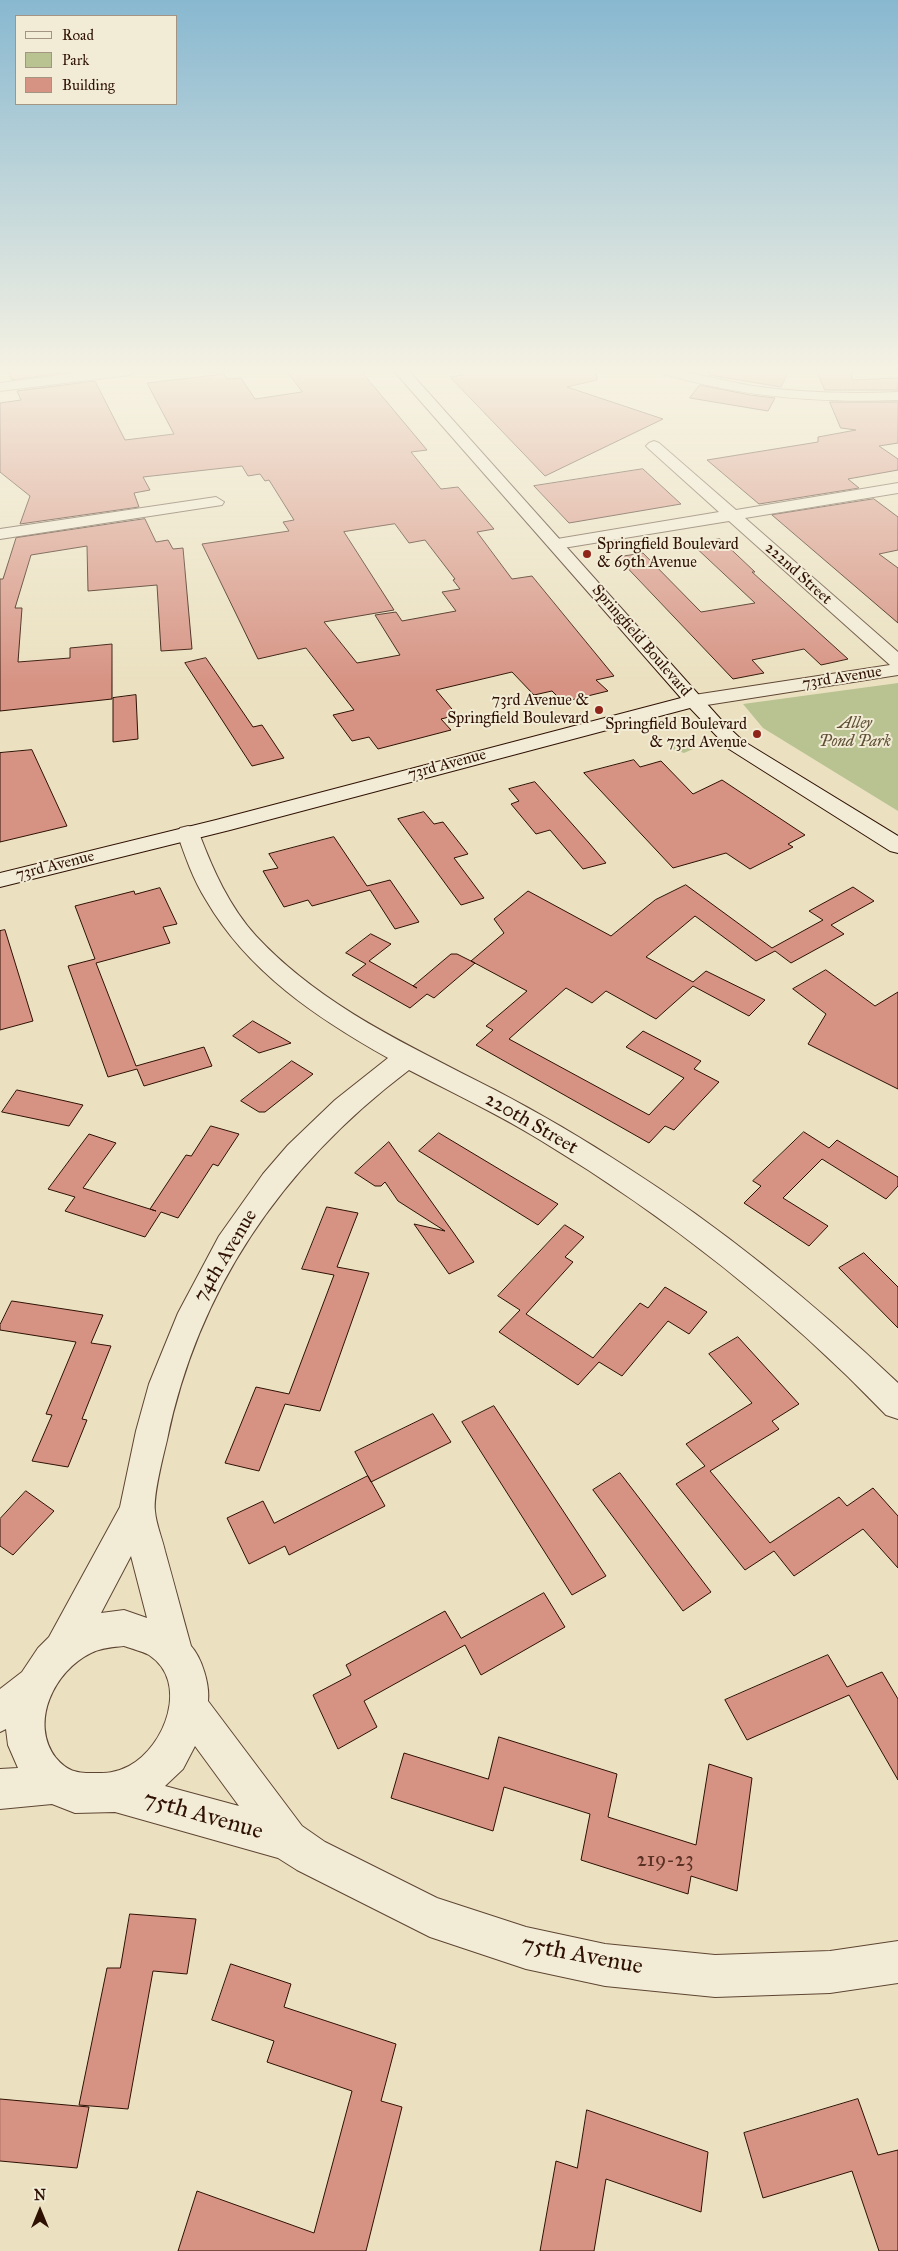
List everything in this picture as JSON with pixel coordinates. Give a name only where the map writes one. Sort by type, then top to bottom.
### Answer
[{"type":"street","name":"Springfield Boulevard","points":[[495,476],[694,702],[736,745],[898,846]]},
{"type":"street","name":"222nd Street","points":[[688,476],[898,662]]},
{"type":"street","points":[[556,544],[897,489]]},
{"type":"street","points":[[0,534],[216,502]]},
{"type":"street","name":"73rd Avenue","points":[[0,880],[694,702],[898,669]]},
{"type":"street","name":"220th Street","points":[[188,833],[203,873],[219,903],[269,963],[297,988],[358,1031],[526,1119],[628,1182],[709,1240],[785,1301],[898,1404]]},
{"type":"street","name":"74th Avenue","points":[[63,1650],[137,1510],[152,1430],[165,1384],[188,1324],[222,1257],[243,1222],[302,1148],[352,1100],[407,1058]]},
{"type":"street","name":"74th Avenue","points":[[137,1510],[174,1652]]},
{"type":"street","points":[[124,1628],[143,1631],[160,1640],[174,1652],[184,1668],[190,1687],[190,1708],[185,1729],[174,1750],[159,1768],[140,1783],[117,1792],[94,1796],[73,1792],[54,1784],[39,1769],[28,1743],[25,1729],[27,1707],[34,1686],[47,1666],[63,1650],[82,1638],[103,1630],[124,1628]]},
{"type":"street","points":[[0,1713],[34,1686]]},
{"type":"street","name":"75th Avenue","points":[[190,1708],[288,1840],[311,1856],[430,1916],[526,1948],[605,1965],[716,1976],[830,1972],[898,1962]]},
{"type":"street","points":[[0,1789],[54,1784]]},
{"type":"street","name":"75th Avenue","points":[[117,1792],[288,1840]]},
{"type":"green space","name":"Alley Pond Park","points":[[898,683],[898,811],[763,728],[743,704]]},
{"type":"green space","points":[[681,739],[692,742],[693,749],[684,753],[669,748],[671,741]]},
{"type":"building","points":[[5,476],[152,476],[143,477],[150,490],[134,493],[139,507],[20,524],[30,496]]},
{"type":"building","points":[[261,476],[430,476],[441,489],[458,487],[494,529],[477,532],[512,579],[532,576],[614,676],[596,680],[608,691],[563,702],[552,691],[534,695],[512,672],[436,690],[457,715],[441,719],[451,730],[378,749],[369,737],[352,741],[333,715],[354,710],[306,648],[258,659],[202,544],[289,531],[283,522],[294,520],[269,480],[265,481]],"holes":[[[395,524],[409,543],[425,540],[455,579],[453,580],[460,589],[442,592],[456,611],[402,621],[396,612],[375,615],[400,655],[357,663],[324,622],[394,610],[344,532]]]},
{"type":"building","points":[[598,476],[651,476],[681,504],[569,523],[534,486]]},
{"type":"building","points":[[726,476],[864,476],[848,479],[859,488],[759,504]]},
{"type":"building","points":[[874,499],[898,517],[898,550],[879,554],[898,568],[898,623],[772,515]]},
{"type":"building","points":[[145,519],[156,542],[168,540],[173,549],[183,548],[192,649],[161,651],[157,585],[88,591],[87,546],[31,555],[15,608],[22,608],[18,662],[70,658],[70,648],[112,644],[112,699],[0,711],[0,579],[3,579],[16,538]]},
{"type":"building","points":[[720,539],[755,572],[752,572],[848,659],[821,665],[804,649],[752,660],[764,673],[733,679],[617,557],[643,553],[701,612],[755,603],[692,544]]},
{"type":"building","points":[[206,658],[253,727],[262,725],[284,758],[252,766],[185,663]]},
{"type":"building","points":[[136,695],[138,739],[113,742],[113,698]]},
{"type":"building","points":[[32,750],[67,826],[0,842],[0,753]]},
{"type":"building","points":[[634,760],[640,767],[661,761],[693,794],[722,780],[805,835],[788,844],[793,847],[750,869],[726,853],[673,868],[584,773]]},
{"type":"building","points":[[535,782],[606,863],[583,869],[550,830],[536,834],[511,804],[519,801],[509,789]]},
{"type":"building","points":[[424,812],[434,824],[443,822],[468,854],[454,858],[484,898],[461,905],[398,819]]},
{"type":"building","points":[[334,837],[367,886],[390,880],[419,922],[395,929],[370,890],[312,906],[308,900],[284,907],[263,871],[278,868],[269,854]]},
{"type":"building","points":[[686,885],[772,948],[823,920],[809,911],[853,887],[874,901],[831,925],[844,934],[791,963],[775,951],[756,961],[695,916],[646,957],[693,982],[706,971],[765,1000],[749,1016],[693,986],[656,1019],[606,991],[592,1003],[566,988],[509,1039],[649,1115],[684,1078],[626,1047],[643,1031],[701,1061],[694,1069],[719,1082],[674,1130],[665,1126],[649,1143],[476,1045],[493,1030],[486,1026],[527,991],[471,961],[504,933],[494,919],[528,891],[611,936],[655,900]]},
{"type":"building","points":[[160,888],[177,924],[163,927],[170,943],[96,963],[136,1066],[204,1047],[212,1066],[144,1086],[137,1069],[108,1077],[68,966],[95,959],[75,906],[134,891],[135,894]]},
{"type":"building","points":[[5,930],[33,1021],[0,1030],[0,931]]},
{"type":"building","points":[[371,934],[391,944],[369,961],[413,986],[451,954],[457,954],[475,963],[434,998],[427,994],[410,1008],[352,975],[366,964],[346,953]]},
{"type":"building","points":[[826,970],[875,1006],[898,992],[898,1089],[808,1044],[826,1014],[793,989]]},
{"type":"building","points":[[253,1021],[291,1043],[259,1053],[233,1036]]},
{"type":"building","points":[[292,1061],[313,1074],[265,1112],[259,1112],[241,1101]]},
{"type":"building","points":[[17,1090],[83,1105],[69,1126],[2,1112]]},
{"type":"building","points":[[211,1126],[239,1134],[218,1166],[213,1164],[178,1218],[161,1212],[145,1237],[65,1211],[75,1197],[48,1189],[89,1134],[116,1143],[83,1188],[156,1211],[150,1209],[186,1155],[191,1156]]},
{"type":"building","points":[[804,1132],[829,1148],[837,1140],[898,1177],[898,1186],[886,1199],[822,1159],[783,1198],[828,1226],[809,1246],[744,1203],[761,1186],[753,1181]]},
{"type":"building","points":[[439,1133],[558,1204],[538,1225],[419,1151]]},
{"type":"building","points":[[389,1142],[474,1262],[449,1274],[414,1224],[445,1231],[398,1201],[385,1182],[381,1186],[375,1186],[355,1173]]},
{"type":"building","points":[[327,1207],[358,1213],[337,1267],[369,1273],[320,1411],[285,1404],[259,1471],[225,1463],[256,1387],[289,1394],[334,1275],[302,1269]]},
{"type":"building","points":[[565,1225],[584,1237],[565,1257],[573,1262],[526,1314],[593,1358],[640,1303],[648,1308],[665,1287],[707,1312],[689,1334],[668,1321],[622,1376],[599,1362],[578,1385],[499,1332],[520,1310],[498,1296]]},
{"type":"building","points":[[864,1253],[898,1287],[898,1328],[839,1268]]},
{"type":"building","points":[[12,1301],[103,1315],[91,1343],[111,1346],[82,1419],[87,1420],[68,1467],[32,1461],[52,1415],[46,1414],[76,1342],[0,1330],[0,1325]]},
{"type":"building","points":[[738,1337],[799,1404],[772,1421],[779,1429],[710,1471],[770,1543],[839,1497],[847,1506],[873,1488],[898,1516],[898,1568],[863,1529],[794,1576],[774,1551],[745,1570],[676,1484],[705,1466],[686,1444],[752,1403],[709,1354]]},
{"type":"building","points":[[494,1406],[606,1576],[572,1595],[462,1422]]},
{"type":"building","points":[[433,1414],[451,1442],[371,1482],[355,1452]]},
{"type":"building","points":[[620,1473],[711,1592],[683,1611],[593,1490]]},
{"type":"building","points":[[368,1476],[385,1506],[289,1555],[285,1546],[249,1564],[227,1518],[263,1501],[274,1523]]},
{"type":"building","points":[[26,1491],[54,1511],[13,1555],[0,1546],[0,1519]]},
{"type":"building","points":[[544,1593],[565,1627],[481,1675],[465,1645],[364,1701],[377,1727],[338,1749],[313,1695],[351,1675],[346,1665],[445,1611],[461,1638]]},
{"type":"building","points":[[828,1655],[847,1687],[882,1672],[898,1699],[898,1780],[849,1695],[747,1740],[725,1700]]},
{"type":"building","points":[[499,1737],[617,1774],[608,1817],[696,1845],[709,1764],[752,1778],[737,1891],[691,1876],[688,1894],[581,1860],[590,1814],[504,1787],[493,1831],[391,1798],[404,1753],[488,1779]]},
{"type":"building","points":[[130,1914],[196,1919],[187,1974],[153,1971],[128,2109],[79,2105],[107,1968],[120,1968]]},
{"type":"building","points":[[231,1964],[291,1984],[284,2007],[396,2044],[381,2101],[402,2107],[366,2251],[178,2251],[197,2191],[314,2233],[352,2091],[267,2062],[274,2041],[212,2020]]},
{"type":"building","points":[[0,2099],[89,2107],[77,2168],[0,2161]]},
{"type":"building","points":[[858,2099],[878,2155],[898,2150],[898,2251],[879,2251],[852,2171],[763,2198],[744,2133]]},
{"type":"building","points":[[587,2110],[708,2152],[701,2212],[606,2179],[594,2251],[540,2251],[556,2161],[577,2168]]},
{"type":"place","name":"Springfield Boulevard & 69th Avenue","points":[[587,554]]},
{"type":"place","name":"73rd Avenue & Springfield Boulevard","points":[[599,710]]},
{"type":"place","name":"Springfield Boulevard & 73rd Avenue","points":[[757,734]]}]
